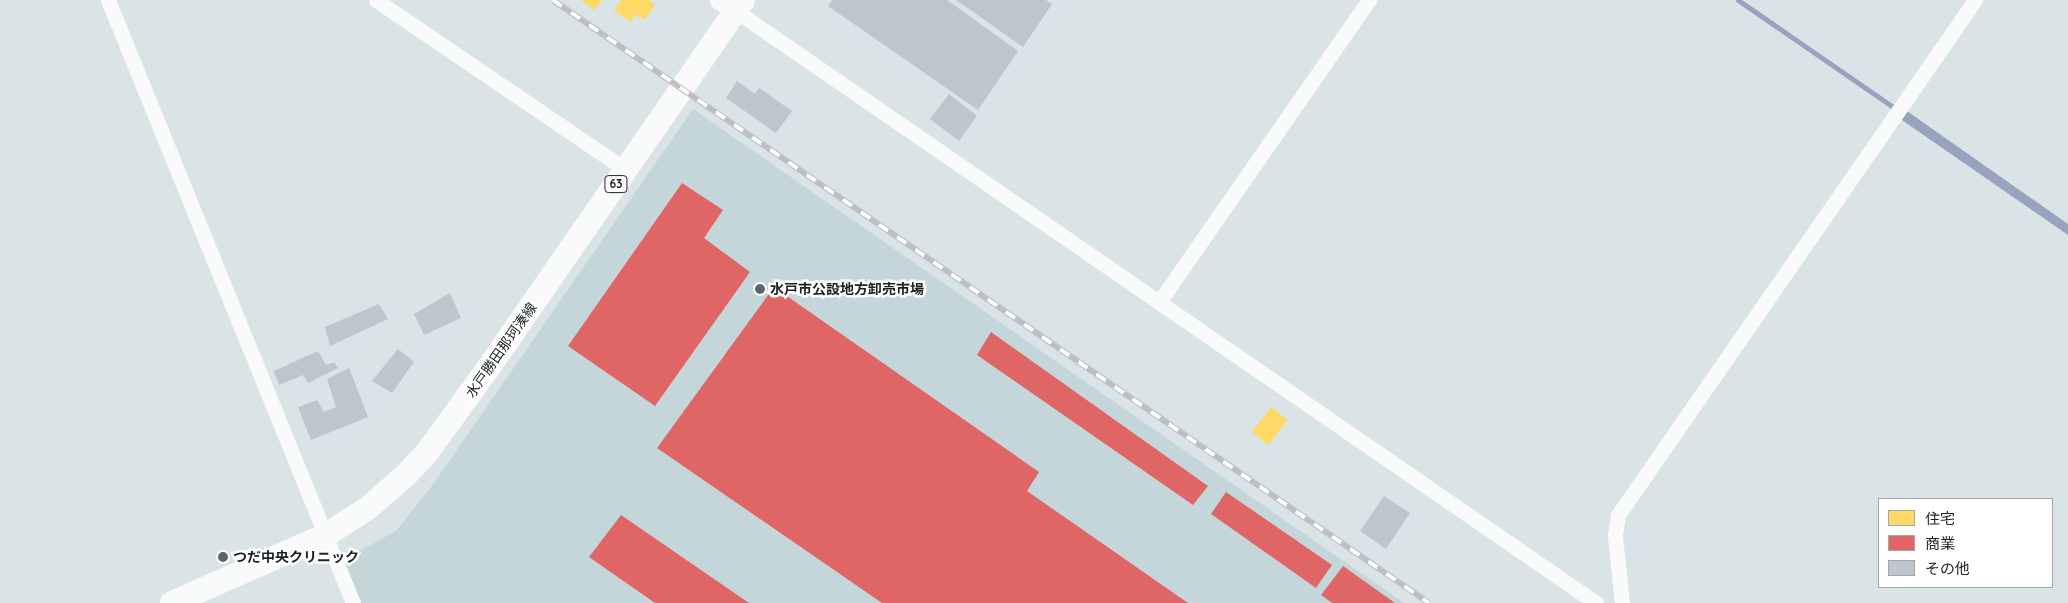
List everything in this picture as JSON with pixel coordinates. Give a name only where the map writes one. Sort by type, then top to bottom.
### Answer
[{"type":"main road","name":"水戸勝田那珂湊線","points":[[172,603],[326,535],[349,522],[390,490],[428,451],[626,170],[733,4]]},
{"type":"street","points":[[108,0],[353,603]]},
{"type":"street","points":[[376,0],[626,170]]},
{"type":"street","points":[[1159,302],[1368,0]]},
{"type":"street","points":[[1622,603],[1615,536],[1618,515],[1975,0]]},
{"type":"street","points":[[733,4],[1159,302],[1596,603]]},
{"type":"shaded area","name":"水戸市公設地方卸売市場","points":[[693,109],[1404,603],[360,603],[344,565],[347,558],[396,531],[434,483]]},
{"type":"water","points":[[1904,109],[2068,224],[2068,235],[1899,118]]},
{"type":"building: 住宅","points":[[581,0],[600,0],[602,1],[594,10]]},
{"type":"building: 住宅","points":[[622,0],[649,0],[655,5],[644,20],[636,14],[630,22],[614,10]]},
{"type":"building: 住宅","points":[[1271,407],[1288,420],[1268,445],[1252,432]]},
{"type":"building: 商業","points":[[682,183],[723,210],[704,238],[750,272],[655,406],[568,346]]},
{"type":"building: 商業","points":[[774,287],[1039,472],[1027,491],[1188,603],[882,603],[657,448]]},
{"type":"building: 商業","points":[[991,332],[1208,486],[1193,505],[977,355]]},
{"type":"building: 商業","points":[[1226,492],[1332,565],[1316,588],[1211,514]]},
{"type":"building: 商業","points":[[621,515],[749,603],[655,603],[589,557]]},
{"type":"building: 商業","points":[[1343,566],[1395,603],[1332,603],[1321,595]]},
{"type":"building: その他","points":[[832,0],[947,0],[1018,51],[978,110],[828,6]]},
{"type":"building: その他","points":[[956,0],[1046,0],[1052,4],[1023,47]]},
{"type":"building: その他","points":[[737,81],[755,94],[759,88],[792,111],[776,133],[726,98]]},
{"type":"building: その他","points":[[949,94],[977,116],[959,141],[930,119]]},
{"type":"building: その他","points":[[450,293],[461,318],[424,335],[414,314]]},
{"type":"building: その他","points":[[379,304],[388,319],[330,346],[325,327]]},
{"type":"building: その他","points":[[398,349],[414,362],[392,393],[372,381]]},
{"type":"building: その他","points":[[318,351],[326,365],[334,362],[338,368],[308,383],[303,375],[279,385],[274,371]]},
{"type":"building: その他","points":[[349,368],[368,417],[311,440],[298,407],[317,400],[324,412],[336,407],[327,379]]},
{"type":"building: その他","points":[[1384,496],[1410,513],[1386,549],[1360,531]]},
{"type":"waterway","points":[[1738,0],[1893,107]]},
{"type":"railway","points":[[553,0],[1429,603]]},
{"type":"place","name":"水戸市公設地方卸売市場","points":[[760,289]]},
{"type":"place","name":"つだ中央クリニック","points":[[223,557]]}]
